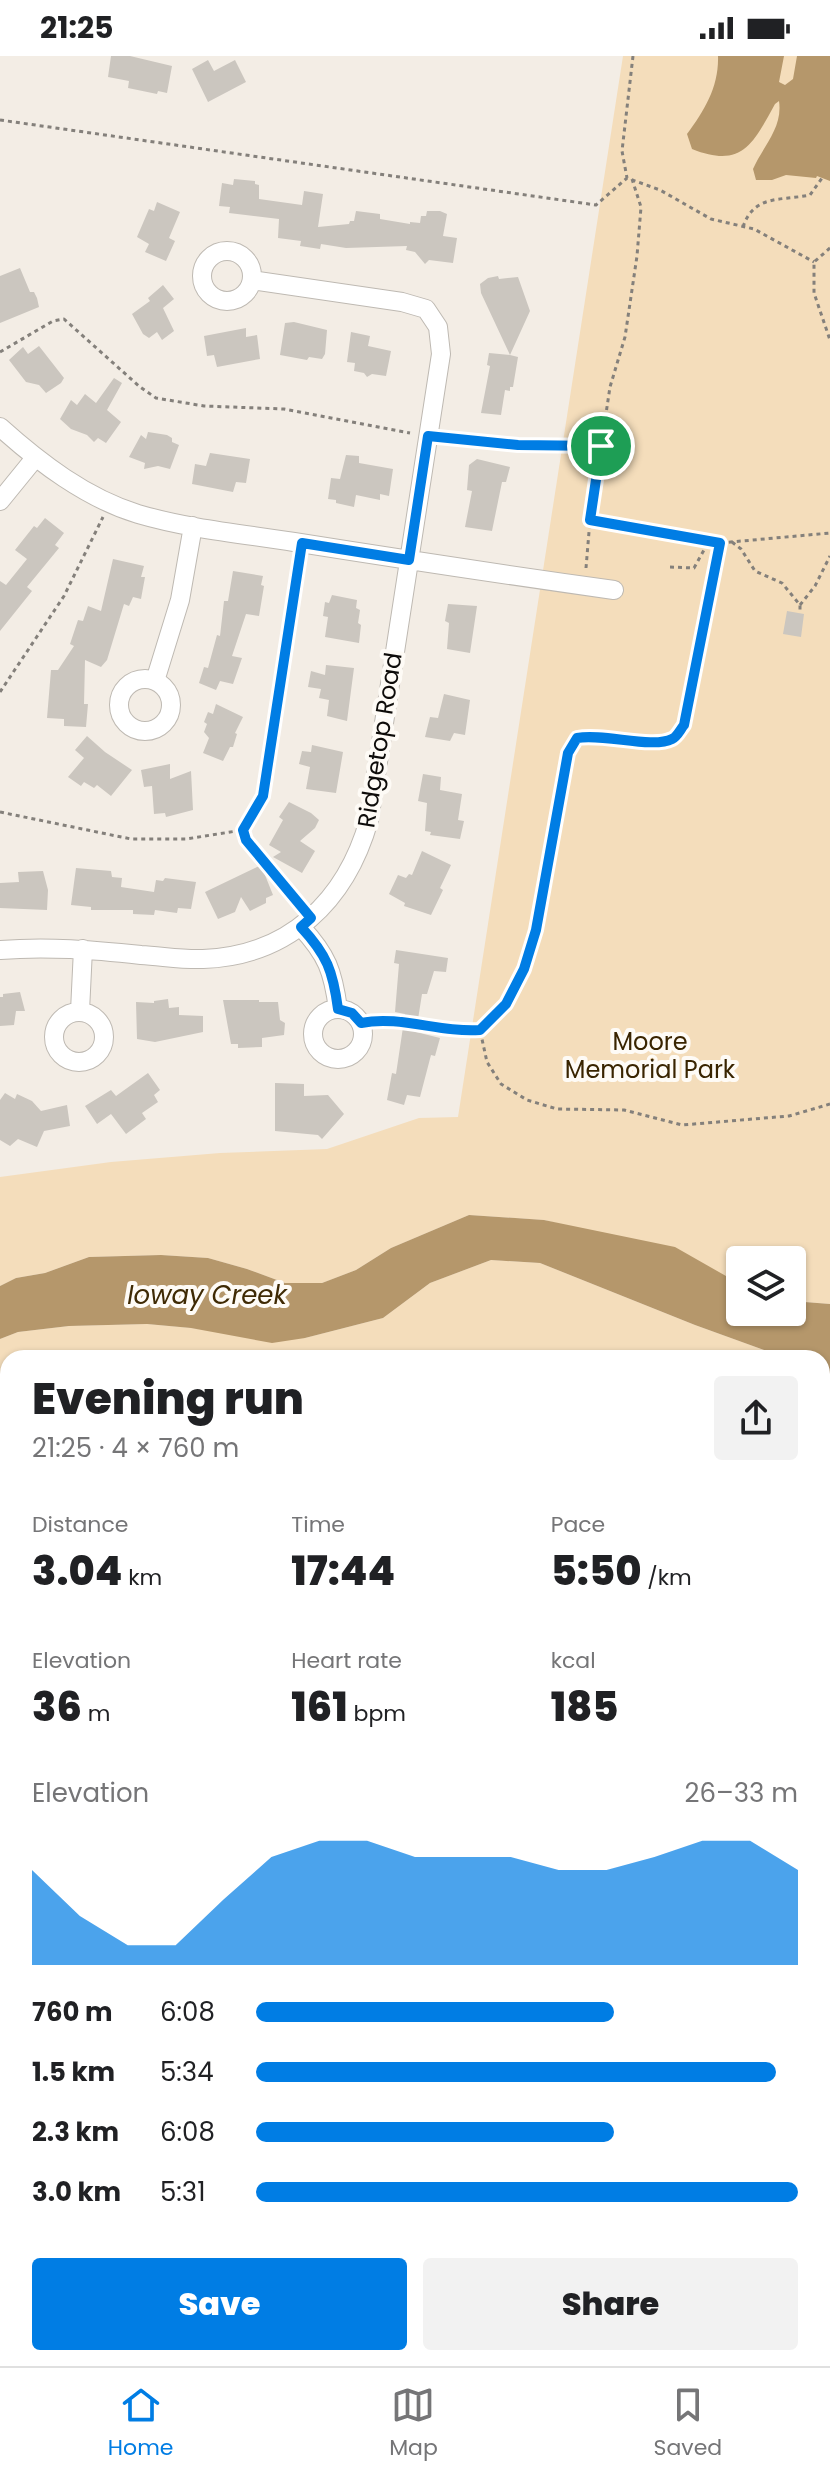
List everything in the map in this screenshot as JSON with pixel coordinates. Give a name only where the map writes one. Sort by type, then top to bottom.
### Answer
[{"type":"street","name":"Ridgetop Road","points":[[0,950],[83,949],[200,960],[230,957],[276,942],[306,923],[324,907],[345,879],[361,848],[369,820],[441,354],[438,327],[426,309],[402,302],[252,280]]},
{"type":"street","points":[[0,427],[35,458],[96,497],[137,514],[193,526],[614,590]]},
{"type":"street","points":[[0,501],[35,458]]},
{"type":"street","points":[[155,681],[180,600],[193,526]]},
{"type":"street","points":[[306,923],[333,975],[338,1009]]},
{"type":"street","points":[[80,1011],[83,949]]},
{"type":"street","points":[[338,1009],[352,1013],[361,1023],[363,1040],[353,1054],[337,1059],[328,1057],[315,1046],[313,1029],[322,1014],[338,1009]]},
{"type":"path","points":[[584,585],[590,520],[610,387],[625,337],[637,256],[641,207],[622,151],[633,56]]},
{"type":"path","points":[[0,120],[596,205],[630,179]]},
{"type":"path","points":[[743,227],[747,215],[756,205],[810,195],[822,178]]},
{"type":"path","points":[[630,179],[660,190],[711,219],[754,229],[814,262]]},
{"type":"path","points":[[830,248],[814,262],[814,293],[830,340]]},
{"type":"path","points":[[0,352],[53,321],[64,319],[156,398],[204,406],[284,409],[428,436],[518,445],[601,446]]},
{"type":"path","points":[[0,692],[64,596],[109,502]]},
{"type":"path","points":[[590,520],[720,543],[830,533]]},
{"type":"path","points":[[670,567],[694,568],[709,541]]},
{"type":"path","points":[[732,542],[741,549],[755,571],[778,579],[800,605]]},
{"type":"path","points":[[302,543],[263,796],[243,830],[246,840],[306,923]]},
{"type":"path","points":[[361,1023],[380,1019],[458,1031],[480,1030],[506,1004],[524,969],[536,930],[568,753],[577,738],[593,735],[661,743],[675,738],[684,725],[720,543]]},
{"type":"path","points":[[800,613],[800,605],[815,586],[830,556]]},
{"type":"path","points":[[0,812],[131,839],[186,839],[243,830]]},
{"type":"path","points":[[480,1030],[487,1062],[501,1084],[527,1100],[557,1109],[624,1110],[682,1125],[789,1116],[830,1104]]},
{"type":"green space","name":"Moore Memorial Park","points":[[623,56],[830,56],[830,1304],[806,1302],[806,1246],[726,1246],[726,1279],[606,1235],[544,1220],[469,1215],[391,1248],[356,1270],[322,1283],[285,1283],[208,1258],[161,1255],[89,1257],[45,1273],[16,1278],[0,1286],[0,1177],[111,1162],[220,1153],[327,1149],[419,1118],[458,1117]]},
{"type":"green space","points":[[491,1260],[540,1263],[764,1350],[0,1350],[0,1339],[18,1332],[69,1326],[147,1324],[305,1338],[383,1318],[430,1283]]},
{"type":"water","points":[[718,56],[784,56],[779,82],[785,85],[793,79],[797,56],[830,56],[830,181],[817,176],[786,175],[772,180],[756,180],[753,169],[775,128],[779,101],[744,149],[723,156],[692,149],[687,134],[710,97]]},
{"type":"water","name":"Ioway Creek","points":[[469,1215],[544,1220],[675,1247],[726,1276],[726,1326],[806,1326],[806,1302],[830,1304],[830,1350],[764,1350],[540,1263],[491,1260],[430,1283],[383,1318],[305,1338],[272,1343],[191,1328],[147,1324],[69,1326],[18,1332],[0,1339],[0,1286],[16,1278],[45,1273],[89,1257],[161,1255],[208,1258],[285,1283],[322,1283],[356,1270],[391,1248]]},
{"type":"building","points":[[111,56],[130,56],[172,66],[167,93],[128,88],[129,81],[108,77]]},
{"type":"building","points":[[208,60],[214,71],[235,60],[246,82],[208,102],[192,69]]},
{"type":"building","points":[[234,179],[255,181],[259,185],[259,199],[302,205],[304,191],[323,194],[318,227],[349,224],[354,221],[356,211],[380,214],[380,219],[410,224],[420,223],[421,216],[426,216],[427,211],[440,211],[447,214],[443,236],[457,238],[453,263],[429,260],[425,264],[415,252],[406,250],[407,246],[346,248],[321,244],[320,249],[300,246],[301,241],[278,238],[279,219],[229,213],[230,207],[219,206],[222,183],[233,185]]},
{"type":"building","points":[[157,202],[180,212],[169,238],[175,241],[166,261],[145,252],[149,244],[137,237],[149,209],[154,211]]},
{"type":"building","points":[[20,268],[39,307],[0,323],[0,276]]},
{"type":"building","points":[[498,276],[499,279],[518,277],[530,311],[510,355],[481,293],[480,284]]},
{"type":"building","points":[[163,285],[174,299],[163,308],[174,331],[162,340],[157,332],[149,338],[143,334],[132,314],[150,301],[148,298]]},
{"type":"building","points":[[294,322],[327,330],[322,359],[309,357],[307,360],[280,355],[285,323]]},
{"type":"building","points":[[246,328],[246,337],[257,335],[260,359],[217,367],[214,355],[207,356],[204,336]]},
{"type":"building","points":[[351,332],[370,336],[368,346],[391,351],[386,376],[372,374],[367,377],[354,371],[355,363],[347,362]]},
{"type":"building","points":[[39,346],[64,378],[46,393],[39,385],[26,382],[9,360],[23,347],[28,354]]},
{"type":"building","points":[[489,353],[518,357],[513,387],[510,391],[505,390],[501,415],[481,413],[490,366],[487,365]]},
{"type":"building","points":[[114,378],[122,383],[107,410],[121,422],[106,443],[98,438],[94,442],[60,419],[71,400],[77,405],[85,394],[96,403]]},
{"type":"building","points":[[148,432],[167,435],[179,445],[170,469],[158,466],[144,469],[145,463],[129,457],[141,435],[146,439]]},
{"type":"building","points":[[210,453],[250,459],[246,483],[236,482],[233,492],[192,484],[195,464],[206,466]]},
{"type":"building","points":[[346,455],[359,456],[359,463],[393,469],[389,496],[380,494],[380,500],[356,495],[354,507],[328,499],[331,478],[340,479]]},
{"type":"building","points":[[477,459],[510,467],[506,482],[502,482],[492,531],[465,527],[472,491],[467,490],[469,465]]},
{"type":"building","points":[[45,518],[64,533],[55,545],[59,548],[27,587],[32,591],[0,631],[0,581],[6,585],[27,559],[15,550],[34,526],[37,528]]},
{"type":"building","points":[[113,559],[144,566],[141,599],[133,597],[129,606],[124,604],[107,660],[101,667],[85,660],[86,727],[64,726],[64,719],[47,718],[51,670],[58,670],[74,646],[70,644],[78,620],[83,621],[88,606],[101,611]]},
{"type":"building","points":[[233,571],[263,576],[261,585],[264,586],[259,616],[246,614],[232,656],[242,658],[233,684],[220,681],[216,690],[199,683],[204,667],[208,668],[217,635],[220,636],[224,601],[228,601]]},
{"type":"building","points":[[332,595],[357,600],[356,608],[360,610],[358,623],[361,625],[359,643],[325,637],[328,617],[323,616],[325,602],[329,603]]},
{"type":"building","points":[[448,604],[477,606],[470,653],[447,649],[449,623],[445,621]]},
{"type":"building","points":[[787,611],[804,614],[801,637],[783,634]]},
{"type":"building","points":[[326,665],[354,668],[347,721],[327,716],[329,700],[319,698],[321,689],[308,687],[311,671],[325,675]]},
{"type":"building","points":[[444,694],[470,700],[465,735],[454,733],[450,741],[425,737],[430,717],[438,718]]},
{"type":"building","points":[[216,704],[243,717],[235,733],[233,747],[230,747],[223,761],[203,753],[209,738],[204,732],[207,724],[204,722],[208,712],[213,714]]},
{"type":"building","points":[[87,736],[132,770],[111,796],[97,785],[94,788],[84,782],[81,786],[68,777],[84,758],[75,750]]},
{"type":"building","points":[[312,745],[343,752],[336,793],[306,789],[310,767],[299,764],[302,751],[311,752]]},
{"type":"building","points":[[170,764],[170,779],[191,771],[193,810],[166,817],[165,813],[154,814],[152,786],[144,787],[141,770]]},
{"type":"building","points":[[423,774],[441,777],[440,790],[462,794],[458,820],[464,821],[460,839],[430,835],[431,832],[425,831],[427,803],[418,801]]},
{"type":"building","points":[[289,802],[319,820],[315,828],[300,841],[315,851],[302,873],[273,857],[281,852],[269,845],[283,820],[279,817]]},
{"type":"building","points":[[422,851],[451,865],[431,915],[404,906],[405,903],[389,894],[398,875],[406,878],[412,875]]},
{"type":"building","points":[[261,865],[273,895],[266,898],[266,903],[250,911],[241,897],[235,912],[218,919],[205,892]]},
{"type":"building","points":[[76,868],[111,871],[112,877],[122,878],[121,887],[154,892],[156,880],[163,881],[165,878],[196,882],[191,909],[178,908],[177,913],[155,910],[154,915],[133,914],[133,910],[91,910],[91,907],[71,905]]},
{"type":"building","points":[[43,871],[48,890],[47,910],[0,908],[0,883],[19,882],[18,872]]},
{"type":"building","points":[[396,950],[448,958],[446,972],[434,971],[427,994],[422,994],[416,1032],[440,1038],[435,1056],[431,1055],[420,1097],[407,1095],[404,1105],[387,1100],[392,1073],[396,1074],[405,1014],[395,1012],[399,964],[394,963]]},
{"type":"building","points":[[20,992],[25,1011],[16,1011],[14,1025],[0,1026],[0,997]]},
{"type":"building","points":[[168,999],[169,1008],[179,1007],[179,1015],[203,1016],[203,1032],[155,1042],[137,1039],[136,1002],[154,1003]]},
{"type":"building","points":[[223,1000],[278,1002],[280,1020],[285,1023],[284,1035],[262,1038],[262,1047],[238,1048],[238,1044],[231,1044]]},
{"type":"building","points":[[148,1073],[160,1090],[154,1095],[158,1102],[142,1113],[146,1119],[126,1134],[111,1114],[97,1124],[85,1106],[111,1090],[116,1096]]},
{"type":"building","points":[[275,1083],[304,1084],[304,1096],[328,1095],[344,1114],[322,1139],[318,1135],[275,1131]]},
{"type":"building","points":[[5,1093],[15,1099],[17,1094],[32,1101],[41,1111],[67,1105],[70,1126],[44,1131],[37,1147],[18,1139],[10,1146],[0,1140],[0,1100]]},
{"type":"route","points":[[428,436],[518,445],[601,446],[590,520],[720,543],[684,725],[675,738],[661,743],[593,735],[577,738],[568,753],[536,930],[524,969],[506,1004],[480,1030],[458,1031],[380,1019],[361,1023],[352,1013],[338,1009],[333,975],[318,946],[301,927],[311,918],[246,840],[243,830],[263,796],[302,543],[409,560],[428,436]]}]
